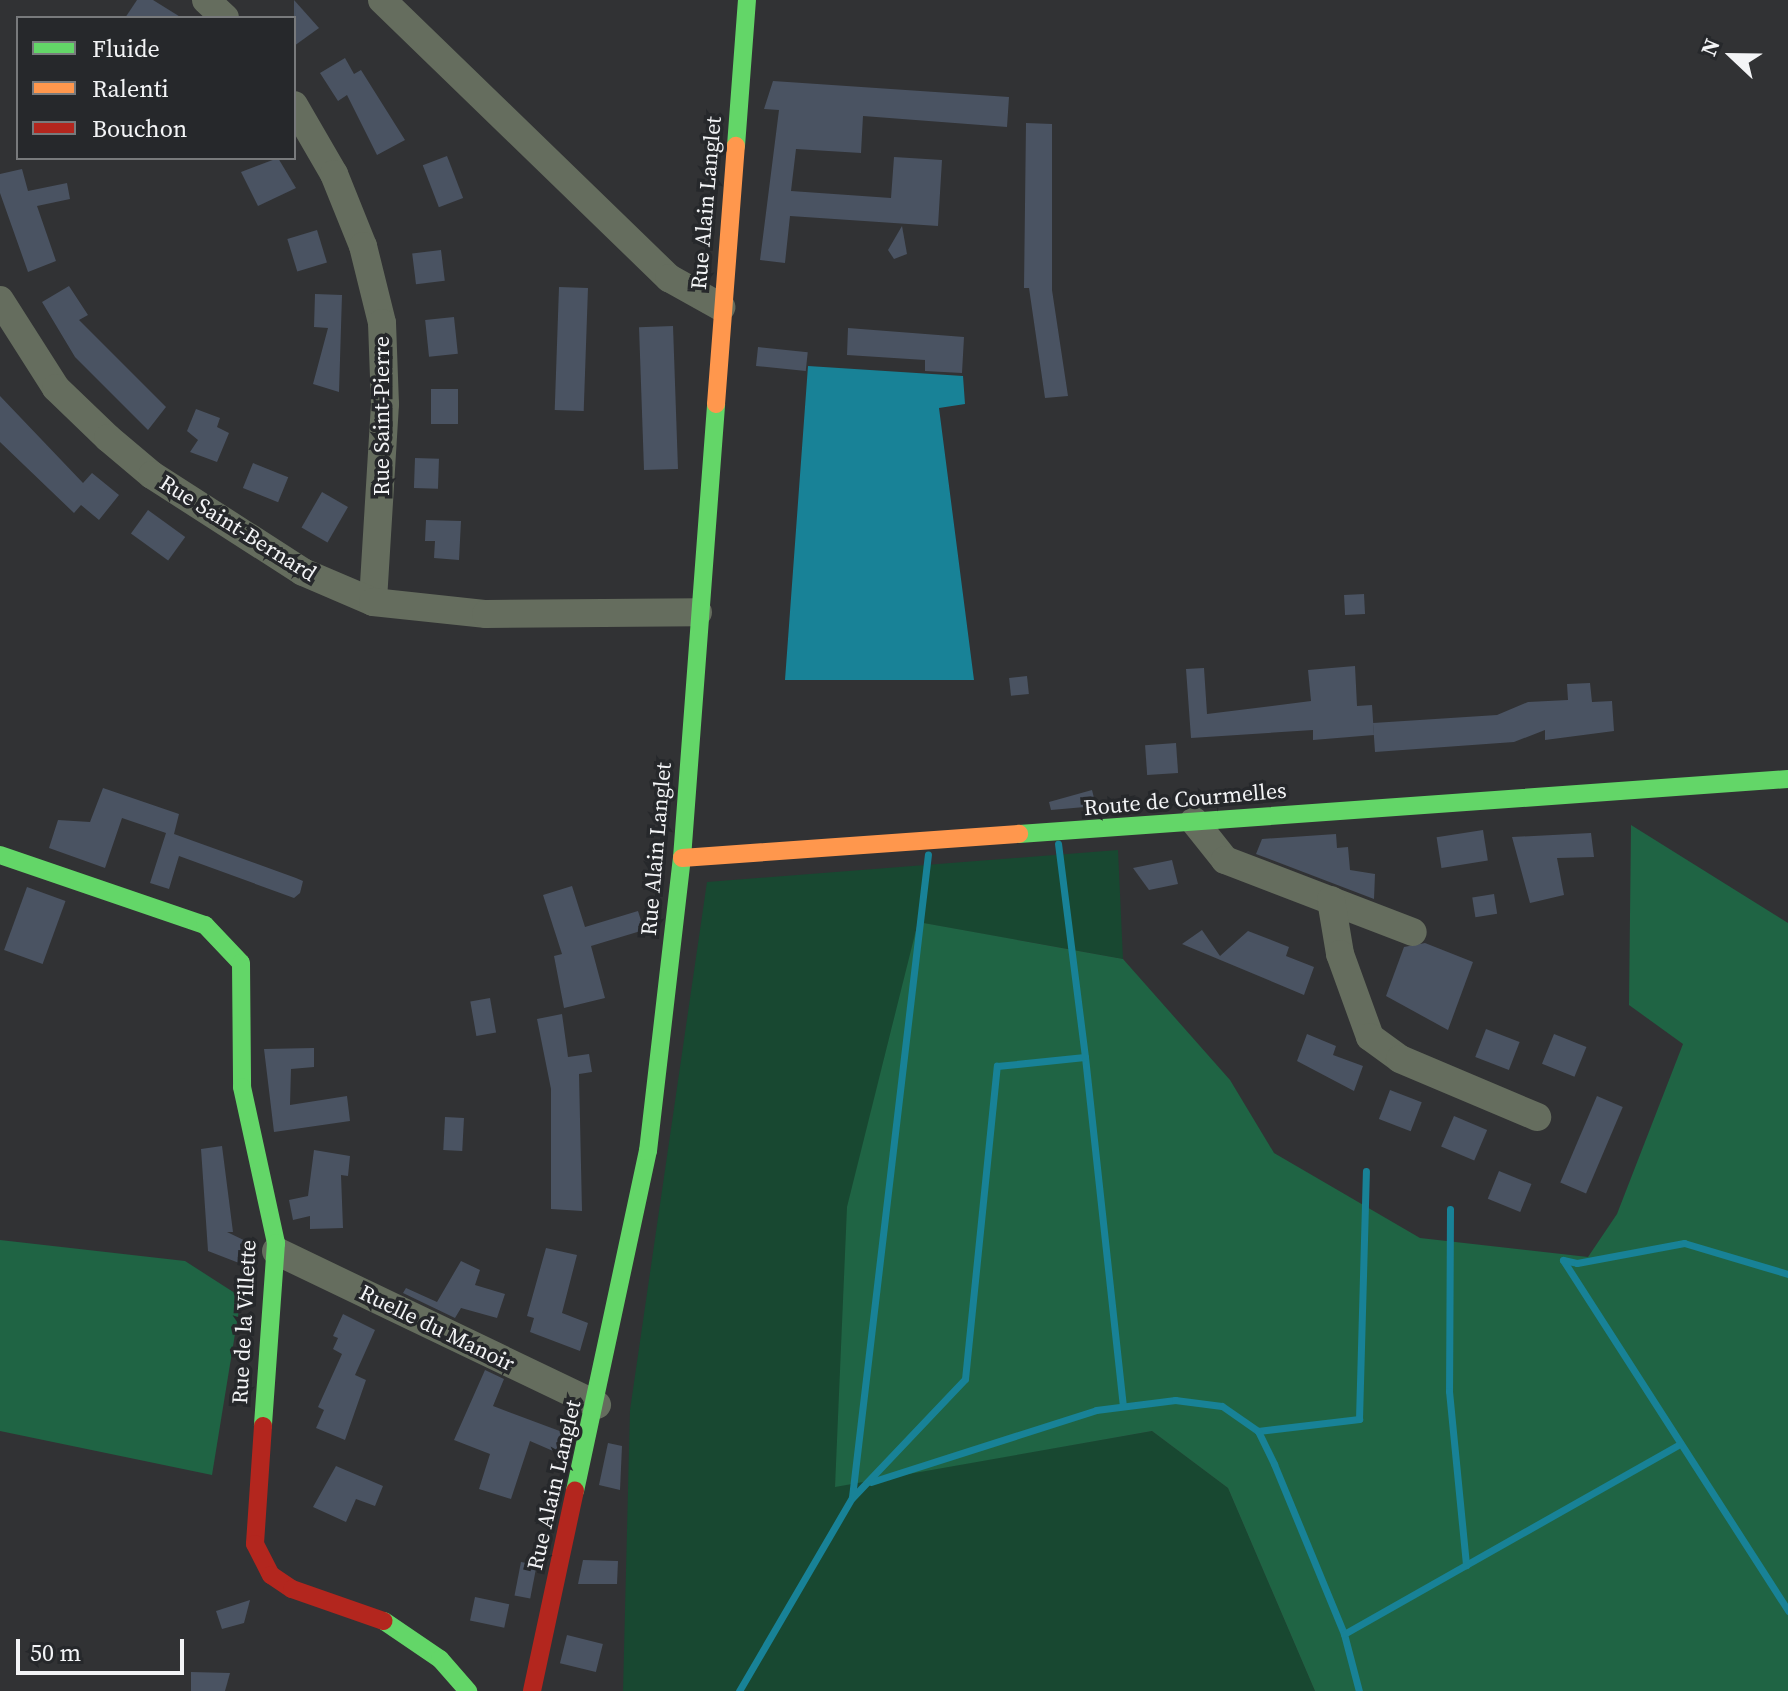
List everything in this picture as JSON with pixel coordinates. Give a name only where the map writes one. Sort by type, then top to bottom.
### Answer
[{"type":"street","points":[[206,0],[223,16]]},
{"type":"street","points":[[382,0],[669,278],[721,307]]},
{"type":"street","name":"Rue Alain Langlet","points":[[532,1691],[597,1405],[648,1151],[682,858],[721,307],[747,0]]},
{"type":"street","name":"Rue Saint-Pierre","points":[[296,108],[334,174],[363,246],[382,323],[384,434],[373,602]]},
{"type":"street","name":"Rue Saint-Bernard","points":[[0,300],[56,388],[152,475],[303,572],[373,602],[486,614],[698,612]]},
{"type":"street","name":"Route de Courmelles","points":[[682,858],[1788,779]]},
{"type":"street","points":[[1194,821],[1225,860],[1413,932]]},
{"type":"street","name":"Rue de la Villette","points":[[0,855],[205,925],[227,942],[241,963],[242,1087],[276,1251],[255,1544],[271,1575],[292,1589],[381,1619],[440,1659],[468,1691]]},
{"type":"street","points":[[1331,900],[1340,954],[1370,1037],[1400,1059],[1537,1117]]},
{"type":"street","name":"Ruelle du Manoir","points":[[276,1251],[597,1405]]},
{"type":"green space","points":[[1631,825],[1788,923],[1788,1691],[1315,1691],[1228,1488],[1152,1431],[835,1487],[847,1207],[918,922],[1123,959],[1230,1080],[1274,1153],[1420,1238],[1588,1257],[1617,1214],[1683,1044],[1629,1005]]},
{"type":"green space","points":[[1118,850],[1123,959],[917,922],[835,1486],[1152,1431],[1228,1488],[1315,1691],[623,1691],[630,1410],[707,882]]},
{"type":"green space","points":[[0,1240],[185,1261],[241,1297],[212,1475],[0,1431]]},
{"type":"water","points":[[808,366],[963,376],[965,404],[939,408],[974,680],[785,680]]},
{"type":"building","points":[[137,0],[153,0],[179,16],[126,16]]},
{"type":"building","points":[[294,0],[319,28],[296,45],[296,16]]},
{"type":"building","points":[[345,58],[354,74],[361,70],[405,140],[377,155],[347,95],[338,101],[320,73]]},
{"type":"building","points":[[773,81],[1009,97],[1007,127],[863,116],[861,153],[796,149],[791,191],[891,198],[894,157],[942,160],[938,226],[790,216],[785,263],[760,260],[779,110],[764,109]]},
{"type":"building","points":[[1026,123],[1052,124],[1052,290],[1068,396],[1045,398],[1029,288],[1024,288]]},
{"type":"building","points":[[447,156],[463,198],[439,207],[423,165]]},
{"type":"building","points":[[279,160],[296,188],[258,206],[241,172]]},
{"type":"building","points":[[22,169],[28,191],[67,183],[70,199],[37,206],[56,261],[28,272],[0,193],[0,174]]},
{"type":"building","points":[[902,226],[907,254],[894,259],[888,250]]},
{"type":"building","points":[[317,230],[327,263],[297,272],[287,239]]},
{"type":"building","points":[[441,250],[445,281],[416,284],[412,254]]},
{"type":"building","points":[[69,286],[88,315],[79,320],[166,407],[148,430],[75,357],[42,302]]},
{"type":"building","points":[[559,287],[588,288],[584,411],[555,410]]},
{"type":"building","points":[[315,294],[342,295],[339,392],[313,384],[328,328],[314,327]]},
{"type":"building","points":[[454,317],[458,354],[429,357],[425,320]]},
{"type":"building","points":[[673,326],[678,469],[644,470],[639,327]]},
{"type":"building","points":[[848,328],[964,337],[962,373],[925,371],[925,360],[847,355]]},
{"type":"building","points":[[758,347],[808,352],[806,371],[756,366]]},
{"type":"building","points":[[431,389],[458,389],[458,424],[431,424]]},
{"type":"building","points":[[0,396],[83,483],[92,473],[119,495],[99,520],[81,505],[74,513],[0,442]]},
{"type":"building","points":[[196,409],[220,418],[217,427],[229,433],[217,462],[190,452],[198,440],[187,431]]},
{"type":"building","points":[[415,458],[439,459],[438,489],[414,488]]},
{"type":"building","points":[[253,463],[288,477],[278,502],[243,488]]},
{"type":"building","points":[[322,492],[348,507],[327,543],[302,528]]},
{"type":"building","points":[[148,510],[185,537],[168,560],[131,533]]},
{"type":"building","points":[[426,520],[461,521],[459,560],[434,558],[435,541],[425,541]]},
{"type":"building","points":[[1364,594],[1365,614],[1345,615],[1344,595]]},
{"type":"building","points":[[1355,666],[1357,706],[1372,705],[1374,735],[1313,740],[1313,730],[1191,738],[1186,669],[1204,668],[1207,714],[1311,701],[1308,670]]},
{"type":"building","points":[[1027,676],[1029,694],[1011,696],[1009,678]]},
{"type":"building","points":[[1590,683],[1592,702],[1612,701],[1614,731],[1545,740],[1545,730],[1514,742],[1375,752],[1373,723],[1497,715],[1528,702],[1568,700],[1567,684]]},
{"type":"building","points":[[1176,743],[1178,773],[1147,775],[1145,745]]},
{"type":"building","points":[[103,788],[179,814],[174,834],[303,881],[300,893],[294,898],[179,856],[169,889],[150,883],[166,833],[122,818],[105,868],[49,848],[58,820],[90,822]]},
{"type":"building","points":[[1092,790],[1096,806],[1051,810],[1049,802]]},
{"type":"building","points":[[1483,830],[1488,861],[1441,868],[1437,837]]},
{"type":"building","points":[[1591,833],[1594,857],[1557,858],[1564,895],[1530,903],[1512,837]]},
{"type":"building","points":[[1336,834],[1337,848],[1348,847],[1350,870],[1375,874],[1374,899],[1256,854],[1262,839]]},
{"type":"building","points":[[1172,860],[1178,884],[1149,890],[1133,868]]},
{"type":"building","points":[[572,886],[585,927],[638,911],[644,930],[591,946],[605,998],[564,1008],[554,956],[562,954],[543,895]]},
{"type":"building","points":[[27,887],[66,901],[43,964],[4,950]]},
{"type":"building","points":[[1494,894],[1497,914],[1475,917],[1472,897]]},
{"type":"building","points":[[1202,930],[1220,956],[1248,931],[1289,947],[1286,956],[1314,967],[1304,995],[1182,944]]},
{"type":"building","points":[[1425,943],[1473,962],[1448,1030],[1386,996],[1404,947]]},
{"type":"building","points":[[490,998],[496,1032],[476,1036],[470,1001]]},
{"type":"building","points":[[562,1014],[568,1057],[589,1054],[592,1072],[579,1074],[582,1211],[551,1209],[551,1089],[537,1019]]},
{"type":"building","points":[[1486,1029],[1520,1042],[1509,1070],[1475,1057]]},
{"type":"building","points":[[1307,1034],[1336,1046],[1333,1055],[1363,1066],[1354,1091],[1297,1061]]},
{"type":"building","points":[[1554,1034],[1586,1047],[1574,1077],[1542,1064]]},
{"type":"building","points":[[314,1048],[314,1067],[291,1069],[290,1105],[347,1096],[350,1121],[274,1132],[264,1049]]},
{"type":"building","points":[[1390,1090],[1422,1102],[1411,1131],[1379,1119]]},
{"type":"building","points":[[1597,1096],[1623,1107],[1586,1193],[1560,1183]]},
{"type":"building","points":[[1454,1116],[1487,1130],[1474,1160],[1441,1146]]},
{"type":"building","points":[[445,1117],[464,1118],[462,1151],[443,1150]]},
{"type":"building","points":[[222,1146],[233,1232],[227,1232],[254,1245],[252,1268],[208,1251],[201,1149]]},
{"type":"building","points":[[314,1150],[350,1156],[348,1176],[341,1175],[343,1228],[310,1229],[310,1216],[293,1220],[289,1200],[308,1196]]},
{"type":"building","points":[[1499,1171],[1531,1184],[1520,1212],[1488,1199]]},
{"type":"building","points":[[546,1248],[577,1255],[562,1313],[588,1323],[580,1351],[530,1332],[534,1318],[527,1316]]},
{"type":"building","points":[[461,1261],[480,1270],[475,1285],[505,1294],[497,1318],[461,1308],[455,1318],[403,1293],[406,1288],[437,1302]]},
{"type":"building","points":[[343,1314],[375,1330],[355,1375],[366,1380],[345,1440],[316,1428],[324,1410],[318,1407],[342,1354],[333,1349],[338,1338],[333,1336]]},
{"type":"building","points":[[485,1370],[504,1379],[493,1406],[565,1433],[560,1454],[530,1441],[511,1499],[479,1489],[490,1454],[454,1440]]},
{"type":"building","points":[[608,1443],[622,1446],[620,1490],[599,1485]]},
{"type":"building","points":[[336,1466],[383,1486],[375,1506],[356,1499],[346,1522],[313,1507]]},
{"type":"building","points":[[583,1560],[618,1561],[617,1584],[578,1584]]},
{"type":"building","points":[[521,1562],[537,1565],[530,1598],[515,1595]]},
{"type":"building","points":[[475,1597],[509,1604],[504,1628],[470,1620]]},
{"type":"building","points":[[250,1600],[244,1623],[222,1629],[216,1611]]},
{"type":"building","points":[[567,1635],[603,1644],[596,1672],[560,1663]]},
{"type":"building","points":[[191,1672],[230,1673],[225,1691],[191,1691]]},
{"type":"waterway","points":[[739,1691],[852,1498],[965,1379],[997,1066],[1085,1057],[1058,844]]},
{"type":"waterway","points":[[852,1497],[928,854]]},
{"type":"waterway","points":[[1085,1057],[1123,1406]]},
{"type":"waterway","points":[[1258,1431],[1359,1419],[1366,1171]]},
{"type":"waterway","points":[[1450,1209],[1449,1391],[1466,1565]]},
{"type":"waterway","points":[[1563,1260],[1577,1263],[1684,1243],[1788,1274]]},
{"type":"waterway","points":[[1563,1260],[1788,1611]]},
{"type":"waterway","points":[[871,1482],[1096,1410],[1175,1400],[1222,1406],[1258,1431],[1274,1464],[1344,1634],[1359,1691]]},
{"type":"waterway","points":[[1344,1634],[1680,1444]]},
{"type":"traffic: fast","points":[[736,146],[747,0]]},
{"type":"traffic: fast","points":[[575,1491],[648,1151],[682,858],[716,404]]},
{"type":"traffic: fast","points":[[1019,834],[1788,779]]},
{"type":"traffic: fast","points":[[0,855],[205,925],[241,963],[242,1087],[276,1243],[263,1426]]},
{"type":"traffic: fast","points":[[384,1621],[440,1659],[468,1691]]},
{"type":"traffic: slow","points":[[716,404],[736,146]]},
{"type":"traffic: slow","points":[[682,858],[1019,834]]},
{"type":"traffic: jam","points":[[263,1426],[255,1544],[271,1575],[292,1589],[384,1621]]},
{"type":"traffic: jam","points":[[532,1691],[575,1491]]}]
